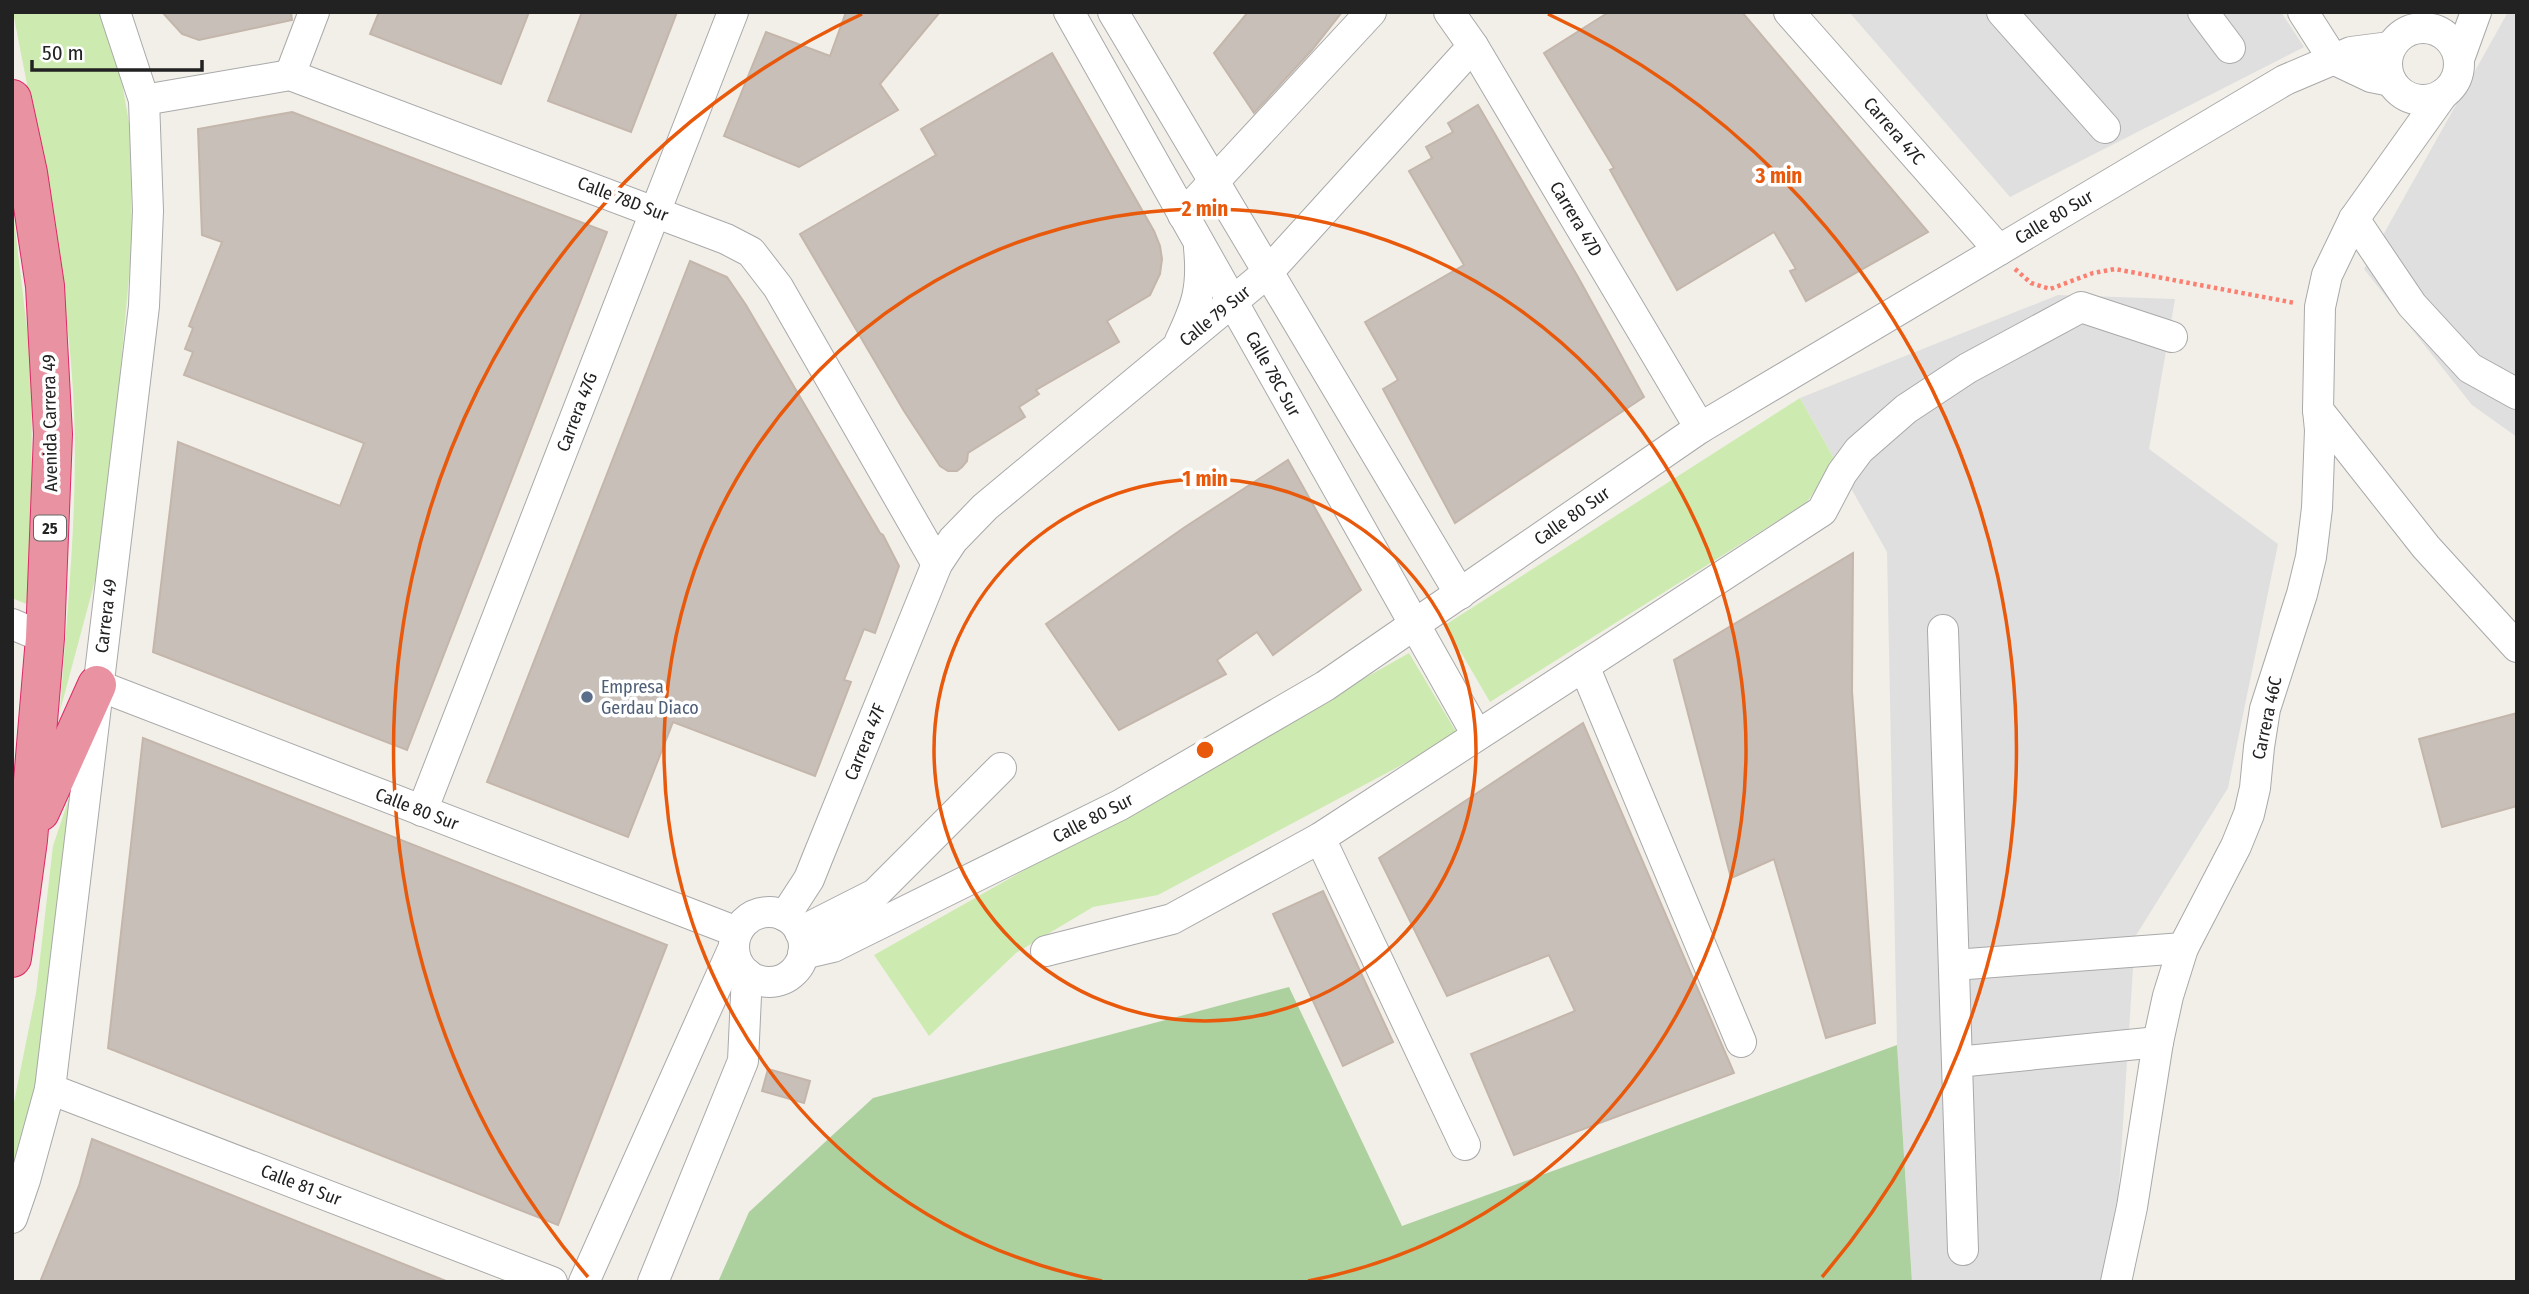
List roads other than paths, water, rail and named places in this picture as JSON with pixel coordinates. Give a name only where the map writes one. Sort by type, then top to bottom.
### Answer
[{"type":"highway","name":"Avenida Carrera 49","points":[[12,99],[45,286],[53,434],[29,631],[28,840],[12,958]]},
{"type":"highway","points":[[28,840],[97,685]]},
{"type":"street","name":"Carrera 49","points":[[12,1218],[50,1089],[144,306],[148,211],[144,100],[115,12]]},
{"type":"street","points":[[144,100],[290,75],[314,12]]},
{"type":"street","name":"Carrera 47G","points":[[422,811],[733,12]]},
{"type":"street","name":"Calle 78C Sur","points":[[1069,12],[1477,735]]},
{"type":"street","points":[[1113,12],[1460,594]]},
{"type":"street","points":[[1183,215],[1371,12]]},
{"type":"street","name":"Carrera 47D","points":[[1449,12],[1473,46],[1700,428]]},
{"type":"street","name":"Carrera 47C","points":[[1789,12],[1999,250]]},
{"type":"street","points":[[2002,12],[2105,128]]},
{"type":"street","points":[[2203,12],[2230,48]]},
{"type":"street","points":[[2303,12],[2333,59],[2420,100],[2443,94],[2456,78],[2459,59],[2476,12]]},
{"type":"street","points":[[2398,158],[2400,89],[2387,70],[2387,58],[2399,32],[2418,27],[2430,28],[2449,39],[2456,48],[2459,59]]},
{"type":"street","name":"Calle 80 Sur","points":[[796,934],[833,947],[1120,805],[1325,686],[1700,428],[2285,80],[2399,32]]},
{"type":"street","name":"Calle 79 Sur","points":[[937,565],[960,532],[985,508],[1268,272],[1473,46]]},
{"type":"street","name":"Calle 78D Sur","points":[[290,75],[655,211],[726,239],[751,253],[765,268],[937,565]]},
{"type":"street","name":"Carrera 46C","points":[[2116,1282],[2132,1207],[2158,1042],[2183,948],[2236,846],[2252,801],[2265,709],[2302,594],[2311,556],[2317,508],[2320,430],[2320,307],[2327,275],[2354,219],[2443,94]]},
{"type":"street","points":[[2354,219],[2412,305],[2470,368],[2517,394]]},
{"type":"street","points":[[1178,347],[1196,308],[1202,276],[1198,241]]},
{"type":"street","points":[[1046,951],[1172,919],[1320,838],[1822,510],[1842,473],[1859,450],[1906,409],[1968,368],[2081,307],[2172,337]]},
{"type":"street","points":[[2318,410],[2426,547],[2517,647]]},
{"type":"street","name":"Carrera 47F","points":[[796,934],[808,878],[937,565]]},
{"type":"street","points":[[1943,630],[1964,1250]]},
{"type":"street","points":[[1584,666],[1741,1042]]},
{"type":"street","name":"Calle 80 Sur","points":[[97,685],[422,811],[739,952]]},
{"type":"street","points":[[796,934],[875,894],[1001,768]]},
{"type":"street","points":[[1320,838],[1465,1144]]},
{"type":"street","points":[[653,1282],[743,1061],[739,952],[743,923],[763,912],[796,934]]},
{"type":"street","points":[[739,952],[760,982],[782,979],[792,974],[796,934]]},
{"type":"street","points":[[1954,965],[2183,948]]},
{"type":"street","points":[[584,1282],[739,952]]},
{"type":"street","points":[[1957,1062],[2158,1042]]},
{"type":"street","name":"Calle 81 Sur","points":[[50,1089],[552,1282]]},
{"type":"place","name":"Empresa Gerdau Diaco","points":[[587,697]]}]
